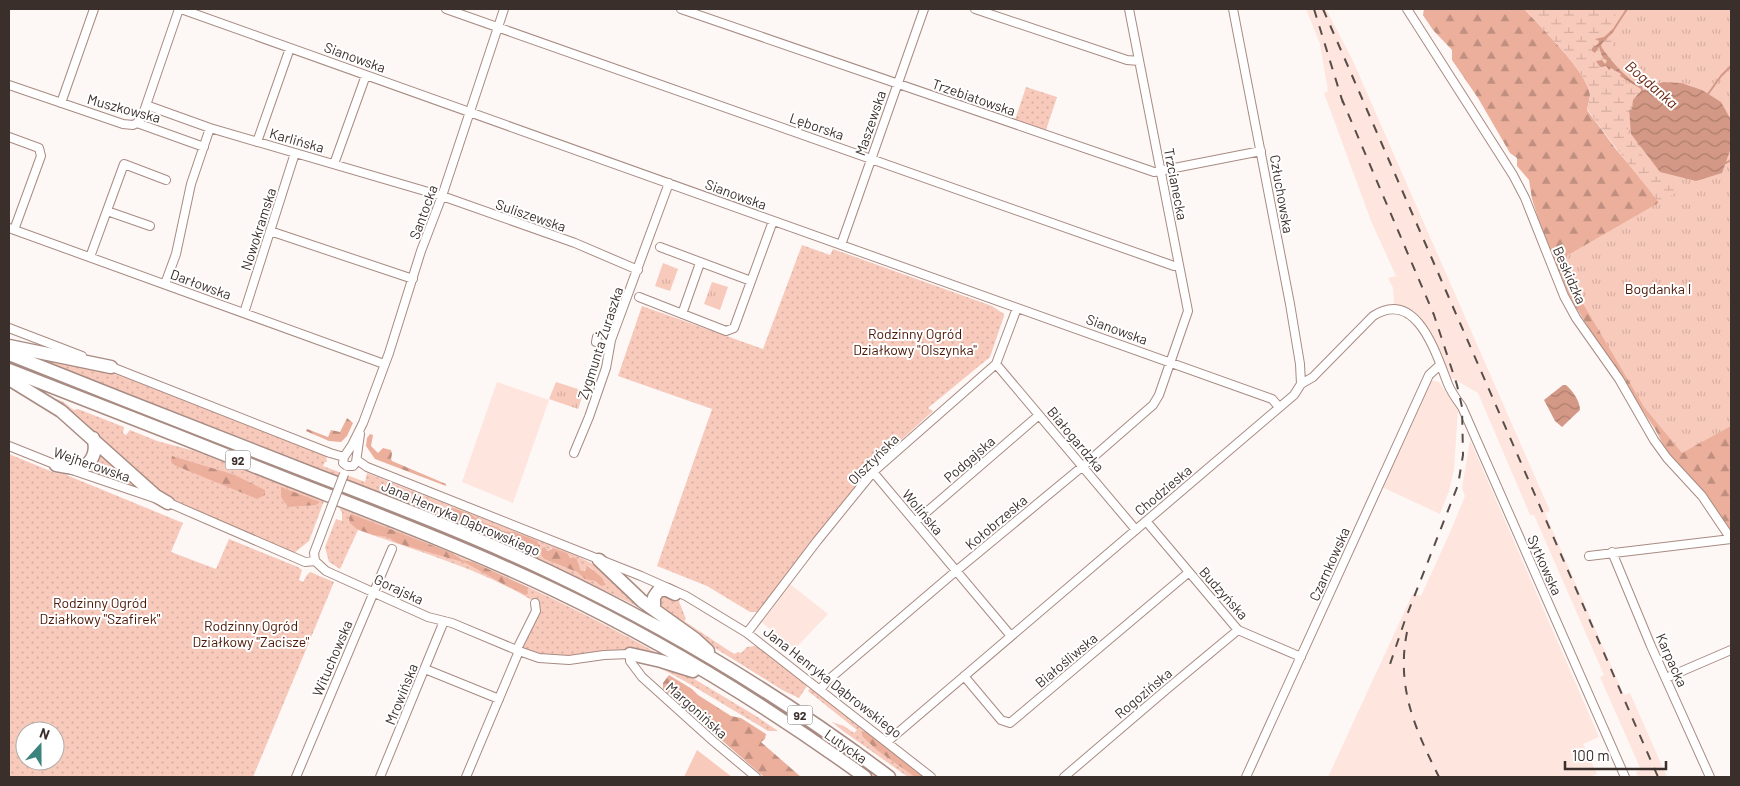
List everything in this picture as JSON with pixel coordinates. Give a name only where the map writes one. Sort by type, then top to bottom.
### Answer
[{"type":"main road","points":[[9,346],[111,367]]},
{"type":"main road","name":"Jana Henryka Dąbrowskiego","points":[[9,354],[499,549],[609,602],[724,666],[803,716],[874,766]]},
{"type":"main road","name":"Jana Henryka Dąbrowskiego","points":[[9,370],[467,550],[580,603],[661,646],[811,739]]},
{"type":"main road","points":[[9,379],[56,407],[156,496],[168,503]]},
{"type":"main road","points":[[56,465],[76,468],[88,463],[95,452],[93,438]]},
{"type":"main road","points":[[599,560],[642,601],[695,639],[724,666]]},
{"type":"main road","points":[[654,609],[654,597],[659,590],[666,590],[676,594]]},
{"type":"main road","points":[[630,654],[661,660],[717,679]]},
{"type":"main road","points":[[811,739],[854,777]]},
{"type":"main road","name":"Lutycka","points":[[811,739],[865,777]]},
{"type":"main road","points":[[874,766],[896,777]]},
{"type":"main road","name":"Lutycka","points":[[874,766],[889,777]]},
{"type":"street","points":[[61,103],[94,9]]},
{"type":"street","points":[[137,123],[143,114],[180,9]]},
{"type":"street","name":"Sianowska","points":[[180,9],[1170,362],[1272,399],[1279,407]]},
{"type":"street","name":"Lęborska","points":[[446,9],[1174,266],[1179,266]]},
{"type":"street","name":"Santocka","points":[[345,455],[363,423],[442,196],[504,9]]},
{"type":"street","name":"Trzebiatowska","points":[[682,9],[1154,172],[1261,151]]},
{"type":"street","name":"Maszewska","points":[[841,245],[924,9]]},
{"type":"street","points":[[975,9],[1127,60],[1139,61]]},
{"type":"street","name":"Trzcianecka","points":[[1129,9],[1188,311],[1170,362]]},
{"type":"street","name":"Człuchowska","points":[[1233,9],[1297,347],[1302,378],[1301,384]]},
{"type":"street","name":"Beskidzka","points":[[1407,9],[1514,175],[1564,296],[1576,318],[1619,379],[1654,440],[1702,496],[1731,539]]},
{"type":"street","points":[[257,142],[290,48]]},
{"type":"street","points":[[334,164],[366,75]]},
{"type":"street","name":"Muszkowska","points":[[9,85],[123,124],[137,123],[204,146]]},
{"type":"street","name":"Karlińska","points":[[146,105],[210,128],[442,196]]},
{"type":"street","points":[[165,284],[176,254],[191,184],[210,128]]},
{"type":"street","points":[[9,137],[39,148],[40,156],[11,229]]},
{"type":"street","name":"Nowokramska","points":[[244,313],[295,153]]},
{"type":"street","points":[[90,257],[124,164],[166,180]]},
{"type":"street","name":"Zygmunta Żuraszka","points":[[574,453],[606,368],[611,340],[669,183]]},
{"type":"street","name":"Suliszewska","points":[[442,196],[574,243],[638,270]]},
{"type":"street","points":[[107,211],[150,226]]},
{"type":"street","points":[[639,297],[726,331],[734,328],[774,220]]},
{"type":"street","name":"Darłowska","points":[[11,229],[384,364]]},
{"type":"street","points":[[270,231],[413,279]]},
{"type":"street","points":[[660,247],[751,281]]},
{"type":"street","points":[[682,314],[700,263]]},
{"type":"street","name":"Olsztyńska","points":[[747,633],[817,541],[873,472],[996,364],[1017,308]]},
{"type":"street","name":"Chodzieska","points":[[886,742],[1294,395],[1301,384],[1313,377],[1373,316],[1391,309],[1406,312],[1418,322],[1440,365]]},
{"type":"street","points":[[9,328],[321,450],[345,455],[343,463],[346,470]]},
{"type":"street","points":[[597,337],[596,342],[603,344],[611,340]]},
{"type":"street","name":"Kołobrzeska","points":[[820,690],[827,681],[1083,466],[1156,402],[1170,362]]},
{"type":"street","name":"Białogardzka","points":[[996,364],[1136,530]]},
{"type":"street","name":"Czarnkowska","points":[[1246,777],[1429,375],[1440,365]]},
{"type":"street","name":"Sytkowska","points":[[1440,365],[1448,386],[1462,407],[1472,428],[1626,777]]},
{"type":"street","name":"Podgajska","points":[[915,522],[1039,415]]},
{"type":"street","name":"Santocka","points":[[357,459],[363,423]]},
{"type":"street","name":"Wejherowska","points":[[9,446],[56,465],[168,503]]},
{"type":"street","name":"Jana Henryka Dąbrowskiego","points":[[345,455],[352,453],[367,467],[658,582],[686,596],[747,633],[931,777]]},
{"type":"street","points":[[315,561],[314,552],[346,470],[353,466],[357,459]]},
{"type":"street","name":"Wolińska","points":[[873,472],[1011,636]]},
{"type":"street","name":"Gorajska","points":[[168,503],[305,562],[315,561],[326,571],[428,617],[519,648],[539,658],[554,660],[630,654]]},
{"type":"street","name":"Budzyńska","points":[[1146,521],[1238,630],[1300,658]]},
{"type":"street","points":[[1588,556],[1731,539]]},
{"type":"street","name":"Wituchowska","points":[[296,777],[392,549]]},
{"type":"street","name":"Karpacka","points":[[1612,552],[1710,777]]},
{"type":"street","name":"Białośliwska","points":[[964,676],[1002,720],[1010,723],[1188,573]]},
{"type":"street","points":[[466,777],[536,611],[535,603]]},
{"type":"street","name":"Mrowińska","points":[[380,777],[444,621]]},
{"type":"street","name":"Rogozińska","points":[[1064,777],[1238,630]]},
{"type":"street","points":[[1666,678],[1731,650]]},
{"type":"street","name":"Margonińska","points":[[630,654],[630,661],[647,682],[756,777]]},
{"type":"street","points":[[425,668],[498,699]]},
{"type":"shaded area","points":[[1306,9],[1326,9],[1353,61],[1550,511],[1545,513],[1624,695],[1630,693],[1667,777],[1638,777],[1636,772],[1641,770],[1600,677],[1604,675],[1534,515],[1530,515],[1478,393],[1450,377],[1421,318],[1415,312],[1394,304],[1393,288],[1388,278],[1396,276],[1371,221],[1324,93],[1328,91],[1320,44]]},
{"type":"shaded area","points":[[1430,380],[1439,382],[1458,409],[1454,469],[1449,491],[1440,514],[1382,487]]},
{"type":"shaded area","points":[[497,382],[549,400],[513,503],[462,482]]},
{"type":"shaded area","points":[[1470,440],[1599,737],[1583,744],[1597,774],[1589,777],[1328,777],[1413,593],[1421,596],[1451,530],[1465,496],[1462,488]]},
{"type":"shaded area","points":[[790,584],[828,614],[795,649],[760,621]]},
{"type":"green space","points":[[1424,9],[1524,9],[1562,50],[1581,74],[1590,94],[1587,110],[1683,232],[1731,355],[1731,533],[1689,476],[1668,454],[1655,429],[1613,367],[1572,301],[1550,256],[1532,199],[1529,180],[1517,166],[1517,158],[1510,153],[1478,98],[1452,60],[1452,50],[1433,30],[1423,15]]},
{"type":"green space","points":[[1524,9],[1731,9],[1634,101],[1632,109],[1629,110],[1631,134],[1696,181],[1683,233],[1587,109],[1590,94],[1581,74],[1562,50]]},
{"type":"green space","name":"Bogdanka I","points":[[1614,9],[1731,9],[1731,426],[1682,453],[1644,407],[1582,302],[1561,259],[1679,191],[1659,180],[1627,133],[1636,94],[1632,87],[1625,83],[1614,71],[1612,39],[1616,18]]},
{"type":"green space","points":[[1026,87],[1057,97],[1046,130],[1015,120]]},
{"type":"green space","name":"Rodzinny Ogród Działkowy \"Olszynka\"","points":[[802,245],[830,255],[833,249],[992,306],[1004,314],[1004,316],[990,357],[928,408],[933,411],[879,460],[860,481],[758,612],[750,612],[707,586],[657,566],[712,409],[618,376],[642,306],[763,349]]},
{"type":"green space","points":[[663,263],[678,269],[670,291],[655,286]]},
{"type":"green space","points":[[712,282],[728,287],[720,310],[704,304]]},
{"type":"green space","points":[[27,354],[118,375],[326,456],[327,462],[323,466],[365,482],[367,473],[569,552],[595,565],[649,609],[647,611],[511,546],[448,519]],"holes":[[[453,508],[469,513],[482,522],[497,527],[502,531],[515,532],[539,543],[532,553],[519,545],[474,526],[464,524],[442,511]],[[545,547],[549,551],[551,548],[566,553],[570,558],[577,559],[581,571],[584,571],[588,565],[606,583],[601,586],[577,572],[544,559],[541,555]]]},
{"type":"green space","points":[[9,359],[242,450],[518,562],[662,635],[795,716],[882,777],[871,777],[824,743],[619,618],[9,366]]},
{"type":"green space","points":[[556,382],[584,391],[578,409],[549,399]]},
{"type":"green space","points":[[54,399],[62,401],[74,410],[78,409],[124,427],[123,433],[126,435],[130,430],[157,441],[195,451],[324,501],[309,541],[294,553],[226,526],[176,502],[160,493]]},
{"type":"green space","points":[[347,418],[353,423],[347,436],[341,442],[329,441],[306,431],[307,429],[328,437],[331,430],[340,432]]},
{"type":"green space","points":[[370,434],[373,435],[371,446],[378,453],[383,448],[391,450],[392,461],[446,484],[446,486],[375,459],[366,446],[367,438]]},
{"type":"green space","points":[[99,448],[150,493],[92,473],[91,469]]},
{"type":"green space","name":"Rodzinny Ogród Działkowy \"Szafirek\"","points":[[9,454],[55,473],[64,474],[183,523],[171,552],[216,569],[229,539],[298,567],[302,570],[299,580],[303,582],[310,572],[334,582],[253,777],[9,777]]},
{"type":"green space","points":[[172,456],[235,475],[265,490],[265,495],[257,499],[174,465],[171,461]]},
{"type":"green space","points":[[281,487],[320,502],[316,505],[288,507],[281,497]]},
{"type":"green space","points":[[340,508],[467,559],[589,617],[669,660],[652,654],[548,656],[521,648],[538,610],[535,602],[471,570],[358,530],[340,569],[329,562],[325,547],[336,519],[342,521]]},
{"type":"green space","points":[[453,508],[469,513],[482,522],[497,527],[502,531],[515,532],[537,541],[540,546],[539,551],[533,554],[519,545],[512,544],[502,538],[452,518],[442,510]]},
{"type":"green space","points":[[351,514],[452,553],[462,560],[473,562],[527,587],[528,593],[526,595],[505,585],[466,563],[397,543],[388,537],[373,535],[357,529],[350,523],[349,518]]},
{"type":"green space","points":[[545,547],[548,551],[553,548],[567,553],[570,558],[577,559],[581,571],[585,571],[587,565],[601,577],[606,585],[601,586],[595,581],[585,579],[577,572],[544,559],[541,555],[542,548]]},
{"type":"green space","points":[[659,594],[678,599],[686,619],[684,621],[734,654],[741,653],[747,647],[755,646],[805,682],[807,686],[799,698],[784,691],[694,635],[658,607]]},
{"type":"green space","points":[[653,664],[681,671],[778,731],[768,731]]},
{"type":"green space","points":[[669,675],[731,716],[741,718],[766,734],[765,739],[761,742],[801,777],[764,777],[663,689],[663,683]]},
{"type":"green space","points":[[811,687],[840,712],[927,777],[908,777],[843,731],[832,722],[844,726],[854,733],[857,730],[808,691]]},
{"type":"green space","points":[[865,731],[925,777],[915,777],[877,750],[862,736]]},
{"type":"green space","points":[[697,750],[732,777],[684,777]]},
{"type":"water","points":[[1613,29],[1614,31],[1601,46],[1608,57],[1632,80],[1642,86],[1643,90],[1663,82],[1681,83],[1702,90],[1721,102],[1731,120],[1731,148],[1722,173],[1696,181],[1660,172],[1631,134],[1629,110],[1632,109],[1633,100],[1641,89],[1611,68],[1609,70],[1606,66],[1600,67],[1596,61],[1602,60],[1605,64],[1607,61],[1602,56],[1599,47],[1595,53],[1592,51],[1592,48],[1599,41],[1595,39],[1604,37]]},
{"type":"water","points":[[1563,385],[1566,385],[1574,393],[1580,410],[1562,427],[1555,421],[1544,400]]},
{"type":"waterway","name":"Bogdanka","points":[[1612,32],[1627,9]]},
{"type":"waterway","points":[[1708,94],[1731,66]]},
{"type":"waterway","name":"Bogdanka","points":[[1724,162],[1726,163],[1731,160]]},
{"type":"railway","points":[[1314,9],[1343,103]]},
{"type":"railway","points":[[1323,9],[1658,777]]},
{"type":"railway","points":[[1341,97],[1434,315],[1457,385],[1462,407],[1463,455],[1458,485],[1405,620],[1388,670]]},
{"type":"railway","points":[[1407,632],[1404,652],[1406,689],[1415,725],[1439,777]]},
{"type":"park label","name":"Rodzinny Ogród Działkowy \"Zacisze\"","points":[[251,634]]}]
